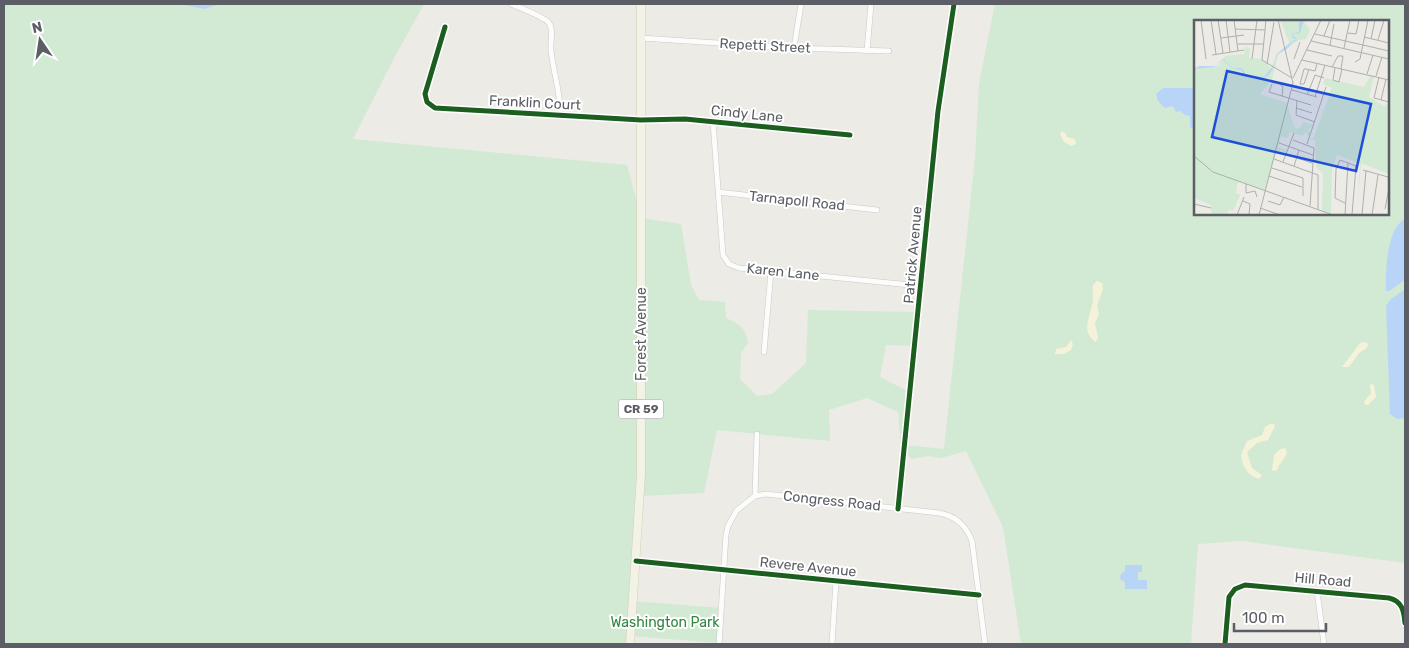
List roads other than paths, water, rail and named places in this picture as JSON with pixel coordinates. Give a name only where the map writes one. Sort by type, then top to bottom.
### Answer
[{"type":"main road","name":"CR 59","points":[[641,4],[641,120]]},
{"type":"main road","name":"Forest Avenue","points":[[630,644],[641,474],[641,120]]},
{"type":"street","points":[[511,4],[544,19],[552,28],[551,48],[559,89],[560,115]]},
{"type":"street","points":[[794,48],[801,4]]},
{"type":"street","points":[[867,51],[871,4]]},
{"type":"street","name":"Patrick Avenue","points":[[898,508],[938,111],[954,4]]},
{"type":"street","name":"Franklin Court","points":[[445,26],[425,94],[428,104],[435,108],[641,120]]},
{"type":"street","name":"Repetti Street","points":[[641,38],[794,48],[890,51]]},
{"type":"street","name":"Cindy Lane","points":[[641,120],[685,119],[850,135]]},
{"type":"street","name":"Karen Lane","points":[[713,122],[722,247],[726,260],[734,267],[921,286]]},
{"type":"street","name":"Tarnapoll Road","points":[[718,192],[877,210]]},
{"type":"street","points":[[764,352],[772,271]]},
{"type":"street","points":[[719,644],[728,526],[737,510],[754,496],[757,434]]},
{"type":"street","name":"Congress Road","points":[[754,496],[766,494],[947,514],[953,517],[964,526],[972,541],[985,644]]},
{"type":"street","name":"Revere Avenue","points":[[636,561],[979,595]]},
{"type":"street","points":[[832,644],[836,581]]},
{"type":"street","name":"Hill Road","points":[[1225,644],[1229,597],[1235,589],[1245,585],[1389,598],[1397,601],[1403,610],[1405,623]]},
{"type":"street","points":[[1317,591],[1324,644]]},
{"type":"water","points":[[179,4],[219,4],[204,9]]},
{"type":"water","points":[[1163,88],[1194,88],[1194,125],[1192,128],[1190,127],[1190,116],[1180,111],[1176,112],[1173,106],[1165,108],[1158,101],[1156,94]]},
{"type":"water","points":[[1405,219],[1405,280],[1389,291],[1386,291],[1388,251],[1394,231]]},
{"type":"water","points":[[1405,289],[1405,418],[1397,419],[1390,414],[1386,306],[1390,300]]},
{"type":"water","points":[[1125,565],[1142,565],[1142,572],[1138,572],[1138,580],[1147,580],[1147,589],[1125,589],[1125,582],[1120,577],[1125,571]]},
{"type":"park label","name":"Washington Park","points":[[665,622]]}]
